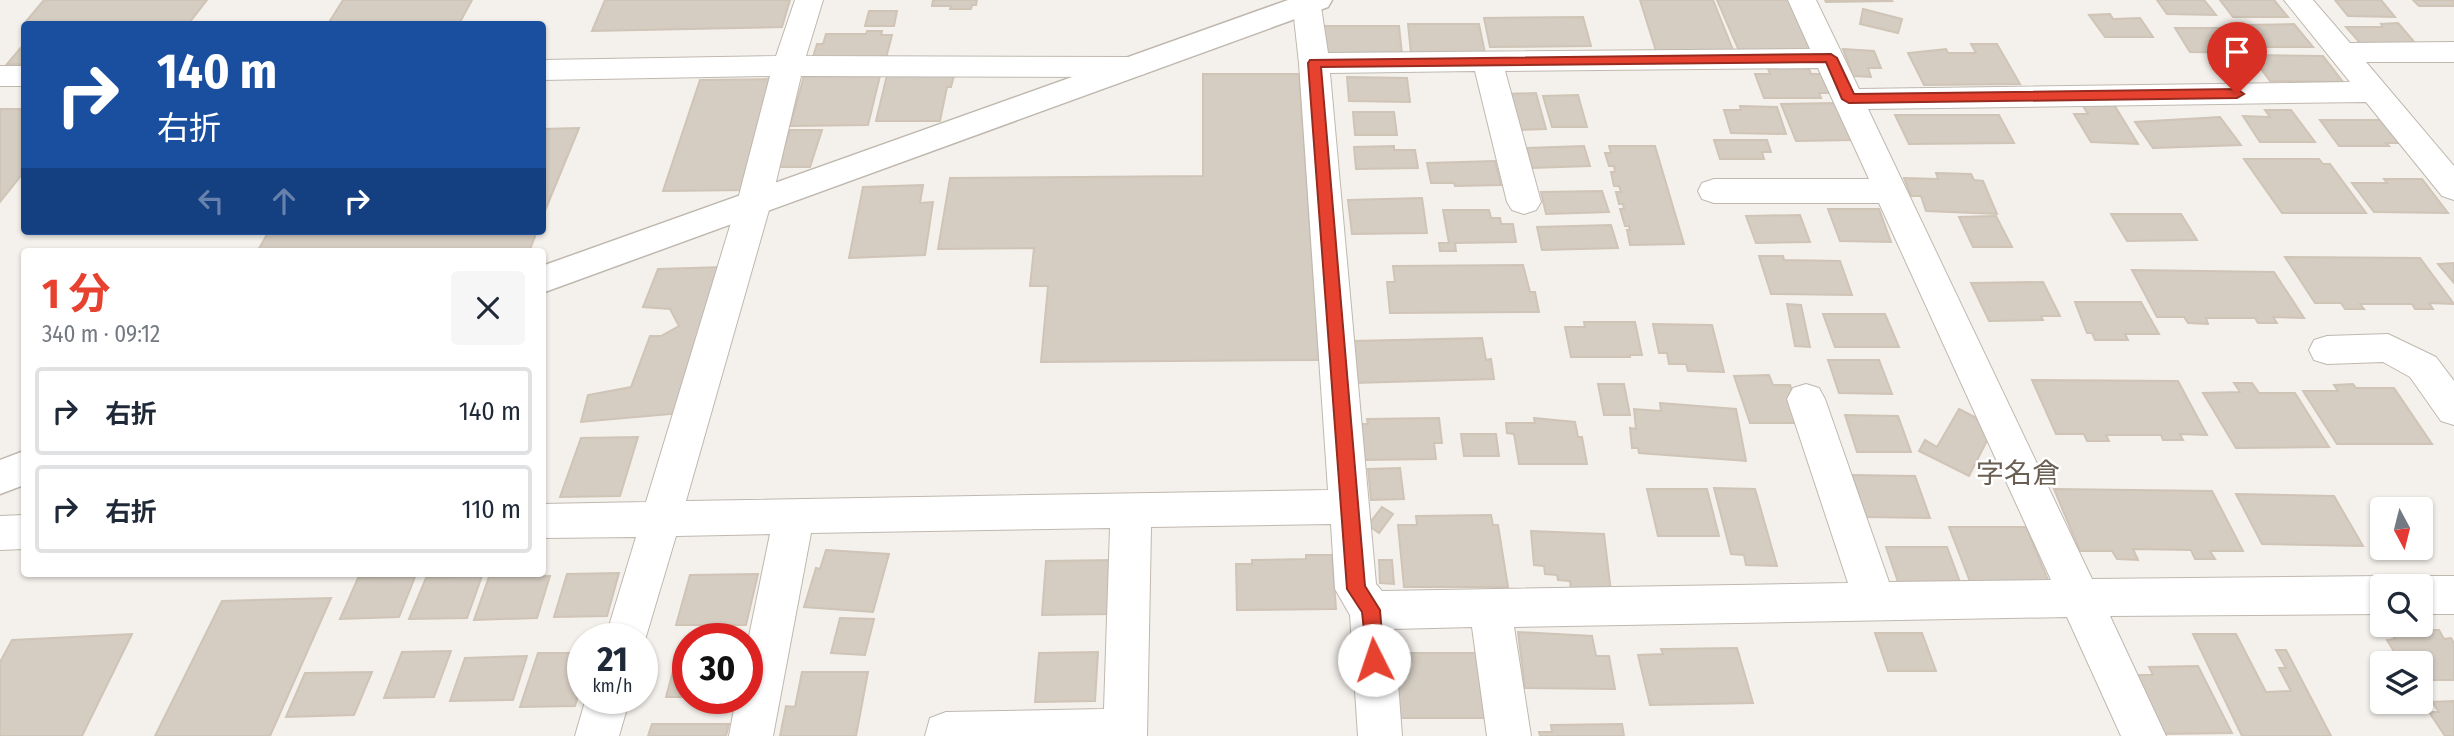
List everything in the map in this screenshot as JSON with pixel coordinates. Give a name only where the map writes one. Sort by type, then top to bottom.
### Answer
[{"type":"street","points":[[631,623],[754,203],[788,66],[809,0]]},
{"type":"street","points":[[1802,0],[2144,736]]},
{"type":"street","points":[[2298,0],[2454,188]]},
{"type":"street","points":[[546,279],[1310,1],[1356,589],[1371,610],[1380,736]]},
{"type":"street","points":[[2343,53],[2454,52]]},
{"type":"street","points":[[1314,63],[1831,58]]},
{"type":"street","points":[[1487,61],[1524,201]]},
{"type":"street","points":[[546,70],[788,66],[1133,67]]},
{"type":"street","points":[[0,76],[21,76]]},
{"type":"street","points":[[1849,99],[2375,92]]},
{"type":"street","points":[[1714,191],[1892,191]]},
{"type":"street","points":[[2327,350],[2388,348],[2423,367],[2454,410]]},
{"type":"street","points":[[1806,399],[1875,601]]},
{"type":"street","points":[[0,477],[21,469]]},
{"type":"street","points":[[546,520],[1349,507]]},
{"type":"street","points":[[946,733],[1125,733],[1131,510]]},
{"type":"street","points":[[751,736],[794,516]]},
{"type":"street","points":[[0,533],[21,532]]},
{"type":"street","points":[[1371,610],[2081,596],[2370,595]]},
{"type":"street","points":[[2433,595],[2454,595]]},
{"type":"street","points":[[1490,608],[1509,736]]},
{"type":"street","points":[[597,736],[603,714]]},
{"type":"building","points":[[44,0],[207,0],[191,21],[26,21]]},
{"type":"building","points":[[343,0],[472,0],[461,21],[330,21]]},
{"type":"building","points":[[605,0],[790,0],[782,27],[592,31]]},
{"type":"building","points":[[933,0],[977,0],[971,9],[950,9],[951,6],[932,6]]},
{"type":"building","points":[[1640,0],[1713,0],[1733,50],[1656,51]]},
{"type":"building","points":[[1717,0],[1793,0],[1819,51],[1740,53]]},
{"type":"building","points":[[1825,0],[1891,0],[1892,1],[1826,2]]},
{"type":"building","points":[[2157,0],[2204,0],[2216,15],[2167,14]]},
{"type":"building","points":[[2220,0],[2274,0],[2288,17],[2233,17]]},
{"type":"building","points":[[2335,0],[2381,0],[2395,17],[2348,16]]},
{"type":"building","points":[[2413,0],[2454,0],[2454,6],[2419,6]]},
{"type":"building","points":[[1863,9],[1902,19],[1898,33],[1860,24]]},
{"type":"building","points":[[869,11],[897,11],[894,26],[865,26]]},
{"type":"building","points":[[2110,14],[2113,19],[2140,18],[2153,37],[2105,37],[2089,15]]},
{"type":"building","points":[[1583,17],[1591,46],[1490,47],[1484,18]]},
{"type":"building","points":[[2398,23],[2416,44],[2361,44],[2346,27],[2383,27],[2381,24]]},
{"type":"building","points":[[1408,24],[1479,24],[1485,53],[1411,53]]},
{"type":"building","points":[[2294,24],[2313,47],[2266,47],[2248,25]]},
{"type":"building","points":[[1324,26],[1399,26],[1402,54],[1326,54]]},
{"type":"building","points":[[2175,28],[2233,28],[2250,53],[2190,52]]},
{"type":"building","points":[[867,31],[882,31],[881,35],[892,35],[886,58],[812,60],[817,44],[823,44],[826,34],[866,34]]},
{"type":"building","points":[[1971,44],[1997,44],[2020,84],[1924,85],[1908,53],[1946,49],[1948,53],[1976,53]]},
{"type":"building","points":[[21,48],[21,64],[7,64]]},
{"type":"building","points":[[1843,49],[1874,51],[1881,68],[1868,68],[1871,77],[1853,76]]},
{"type":"building","points":[[2251,55],[2323,56],[2343,82],[2270,81]]},
{"type":"building","points":[[1767,66],[1808,66],[1811,74],[1825,74],[1833,93],[1819,93],[1821,98],[1764,98],[1755,74],[1770,74]]},
{"type":"building","points":[[1203,74],[1299,74],[1319,360],[1041,362],[1048,286],[1030,286],[1034,248],[938,249],[950,178],[1203,176]]},
{"type":"building","points":[[887,75],[954,76],[951,87],[947,87],[940,121],[876,121]]},
{"type":"building","points":[[804,76],[880,76],[868,125],[790,126]]},
{"type":"building","points":[[1347,77],[1407,78],[1410,102],[1349,101]]},
{"type":"building","points":[[778,79],[747,190],[663,191],[700,80]]},
{"type":"building","points":[[1536,93],[1546,129],[1514,130],[1505,94]]},
{"type":"building","points":[[1578,95],[1587,127],[1552,127],[1543,96]]},
{"type":"building","points":[[1836,103],[1853,140],[1796,141],[1781,104]]},
{"type":"building","points":[[2081,103],[2113,103],[2138,144],[2091,142],[2074,114],[2088,114]]},
{"type":"building","points":[[1740,106],[1777,107],[1786,134],[1731,133],[1724,110],[1741,110]]},
{"type":"building","points":[[0,109],[21,109],[21,176],[0,202]]},
{"type":"building","points":[[2265,110],[2291,110],[2315,142],[2260,142],[2243,116],[2270,117]]},
{"type":"building","points":[[1353,112],[1394,112],[1397,135],[1355,135]]},
{"type":"building","points":[[1895,115],[1999,115],[2014,143],[1909,144]]},
{"type":"building","points":[[2220,117],[2241,145],[2153,148],[2135,122]]},
{"type":"building","points":[[2320,120],[2385,120],[2403,143],[2386,143],[2389,146],[2339,146]]},
{"type":"building","points":[[579,128],[546,208],[546,129]]},
{"type":"building","points":[[790,130],[822,130],[810,167],[777,167]]},
{"type":"building","points":[[1714,140],[1767,140],[1771,152],[1762,152],[1764,159],[1720,159]]},
{"type":"building","points":[[1394,146],[1394,150],[1415,150],[1418,168],[1356,169],[1354,147]]},
{"type":"building","points":[[1584,146],[1590,166],[1532,168],[1527,148]]},
{"type":"building","points":[[1609,146],[1655,146],[1684,244],[1630,245],[1627,230],[1630,230],[1629,226],[1625,226],[1620,209],[1624,209],[1623,204],[1619,204],[1616,192],[1621,192],[1619,186],[1614,186],[1611,172],[1615,172],[1614,166],[1609,166],[1605,153],[1611,153]]},
{"type":"building","points":[[2244,159],[2319,159],[2323,164],[2330,164],[2366,213],[2282,213]]},
{"type":"building","points":[[1495,161],[1501,185],[1455,186],[1454,183],[1431,183],[1427,163]]},
{"type":"building","points":[[1936,173],[1971,174],[1974,180],[1983,181],[1997,214],[1926,211],[1921,196],[1911,196],[1904,178],[1938,179]]},
{"type":"building","points":[[2384,179],[2422,179],[2448,213],[2374,212],[2352,183],[2387,183]]},
{"type":"building","points":[[923,185],[920,203],[933,202],[925,255],[849,258],[863,187]]},
{"type":"building","points":[[1602,191],[1609,212],[1546,214],[1541,192]]},
{"type":"building","points":[[1422,198],[1427,233],[1352,234],[1348,200]]},
{"type":"building","points":[[1828,209],[1879,209],[1891,242],[1840,241]]},
{"type":"building","points":[[1443,210],[1489,210],[1491,218],[1500,218],[1501,224],[1513,224],[1516,242],[1455,243],[1456,251],[1440,251],[1439,243],[1449,243]]},
{"type":"building","points":[[2111,214],[2181,214],[2197,240],[2127,241]]},
{"type":"building","points":[[1800,215],[1810,242],[1756,243],[1746,216]]},
{"type":"building","points":[[1996,216],[2012,247],[1973,247],[1959,217]]},
{"type":"building","points":[[1611,225],[1618,248],[1542,250],[1537,227]]},
{"type":"building","points":[[267,235],[535,235],[531,248],[259,248]]},
{"type":"building","points":[[1759,256],[1783,256],[1784,260],[1840,261],[1852,295],[1771,294]]},
{"type":"building","points":[[2285,257],[2420,258],[2454,304],[2429,303],[2433,309],[2415,309],[2412,304],[2360,304],[2364,309],[2345,309],[2341,303],[2315,303]]},
{"type":"building","points":[[2454,263],[2454,283],[2438,264]]},
{"type":"building","points":[[1523,265],[1530,292],[1535,292],[1539,312],[1390,313],[1387,282],[1395,282],[1393,266]]},
{"type":"building","points":[[724,267],[681,413],[581,422],[588,395],[631,387],[650,336],[661,336],[679,326],[670,309],[643,307],[658,269]]},
{"type":"building","points":[[2132,270],[2274,272],[2304,318],[2273,317],[2277,323],[2258,323],[2255,318],[2206,318],[2208,324],[2188,323],[2184,317],[2157,317]]},
{"type":"building","points":[[2043,282],[2060,316],[2041,316],[2043,320],[1989,321],[1971,283]]},
{"type":"building","points":[[2075,302],[2141,302],[2159,334],[2125,334],[2128,340],[2095,340],[2092,333],[2087,333]]},
{"type":"building","points":[[1787,304],[1801,305],[1810,347],[1795,346]]},
{"type":"building","points":[[1823,314],[1885,314],[1899,347],[1835,347]]},
{"type":"building","points":[[1584,322],[1635,322],[1642,355],[1571,357],[1565,327],[1585,327]]},
{"type":"building","points":[[1653,324],[1712,325],[1724,372],[1688,371],[1686,364],[1669,364],[1667,353],[1659,353]]},
{"type":"building","points":[[1482,338],[1486,360],[1491,359],[1494,379],[1354,383],[1353,341]]},
{"type":"building","points":[[1828,360],[1879,360],[1892,394],[1839,393]]},
{"type":"building","points":[[1769,375],[1773,385],[1790,385],[1804,423],[1750,423],[1734,376]]},
{"type":"building","points":[[2032,380],[2178,381],[2207,435],[2180,434],[2183,440],[2163,440],[2161,435],[2106,435],[2109,441],[2087,441],[2084,434],[2056,434]]},
{"type":"building","points":[[2234,383],[2252,383],[2259,393],[2295,393],[2329,447],[2236,448],[2203,393],[2240,392]]},
{"type":"building","points":[[1598,384],[1624,384],[1630,415],[1604,415]]},
{"type":"building","points":[[2353,384],[2356,388],[2394,388],[2432,444],[2337,444],[2303,391],[2338,391],[2334,385]]},
{"type":"building","points":[[1660,403],[1736,409],[1746,461],[1639,453],[1638,448],[1632,448],[1630,428],[1636,429],[1634,409],[1661,411]]},
{"type":"building","points":[[1959,409],[1994,427],[1969,476],[1919,451],[1925,440],[1937,447]]},
{"type":"building","points":[[1845,415],[1898,416],[1911,452],[1857,452]]},
{"type":"building","points":[[1439,418],[1442,443],[1434,443],[1436,459],[1365,460],[1361,424],[1368,424],[1367,419]]},
{"type":"building","points":[[1534,418],[1575,422],[1578,437],[1582,437],[1587,464],[1519,464],[1514,434],[1507,433],[1506,423],[1535,423]]},
{"type":"building","points":[[1461,434],[1496,434],[1499,456],[1464,456]]},
{"type":"building","points":[[638,437],[620,496],[560,497],[581,438]]},
{"type":"building","points":[[1400,468],[1404,499],[1371,500],[1368,469]]},
{"type":"building","points":[[1852,475],[1915,476],[1930,518],[1866,517]]},
{"type":"building","points":[[1714,488],[1755,489],[1777,566],[1746,565],[1744,555],[1731,554]]},
{"type":"building","points":[[1647,489],[1707,489],[1719,536],[1658,536]]},
{"type":"building","points":[[2054,489],[2212,491],[2243,551],[2210,551],[2215,559],[2195,559],[2191,550],[2133,549],[2138,560],[2117,559],[2112,551],[2080,551]]},
{"type":"building","points":[[2236,494],[2334,496],[2363,546],[2262,544]]},
{"type":"building","points":[[1382,507],[1393,514],[1379,533],[1368,525]]},
{"type":"building","points":[[1491,515],[1493,525],[1498,525],[1508,587],[1404,587],[1398,525],[1417,525],[1416,516]]},
{"type":"building","points":[[1949,527],[2026,527],[2050,585],[1971,584]]},
{"type":"building","points":[[1531,531],[1604,534],[1611,592],[1571,591],[1570,581],[1558,580],[1557,575],[1545,574],[1544,566],[1534,565]]},
{"type":"building","points":[[1886,547],[1947,547],[1960,582],[1898,582]]},
{"type":"building","points":[[826,550],[889,554],[873,612],[804,607],[816,568],[820,569]]},
{"type":"building","points":[[1306,555],[1332,555],[1336,609],[1237,610],[1236,564],[1252,564],[1252,560],[1306,559]]},
{"type":"building","points":[[1114,560],[1111,614],[1042,615],[1046,561]]},
{"type":"building","points":[[1379,560],[1392,560],[1394,584],[1380,583]]},
{"type":"building","points":[[619,573],[607,616],[554,617],[567,574]]},
{"type":"building","points":[[758,574],[746,623],[677,623],[690,575]]},
{"type":"building","points":[[550,576],[537,618],[474,620],[489,577]]},
{"type":"building","points":[[415,577],[399,617],[340,619],[358,578]]},
{"type":"building","points":[[482,577],[467,618],[409,619],[426,578]]},
{"type":"building","points":[[331,598],[270,736],[155,736],[222,601]]},
{"type":"building","points":[[840,618],[874,619],[865,655],[831,653]]},
{"type":"building","points":[[2433,630],[2439,630],[2444,639],[2451,638],[2454,643],[2454,680],[2433,680],[2433,651],[2394,651],[2387,640],[2395,639],[2394,637],[2433,637]]},
{"type":"building","points":[[1518,632],[1592,636],[1596,656],[1609,656],[1615,689],[1525,688]]},
{"type":"building","points":[[1875,633],[1922,633],[1936,671],[1888,671]]},
{"type":"building","points":[[132,634],[82,736],[0,736],[0,662],[12,640]]},
{"type":"building","points":[[2193,634],[2236,634],[2266,692],[2291,691],[2279,668],[2286,668],[2276,650],[2286,650],[2331,736],[2242,736]]},
{"type":"building","points":[[1737,648],[1753,703],[1650,705],[1638,655],[1663,654],[1661,649]]},
{"type":"building","points":[[451,651],[434,697],[384,698],[402,652]]},
{"type":"building","points":[[1098,652],[1095,701],[1035,702],[1039,653]]},
{"type":"building","points":[[538,653],[567,653],[567,706],[520,707]]},
{"type":"building","points":[[1407,653],[1479,653],[1487,718],[1387,718],[1383,665],[1408,665]]},
{"type":"building","points":[[527,656],[513,700],[450,701],[465,658]]},
{"type":"building","points":[[2198,666],[2232,733],[2159,734],[2131,675],[2153,675],[2149,667]]},
{"type":"building","points":[[372,672],[354,715],[286,717],[305,673]]},
{"type":"building","points":[[802,672],[868,672],[856,736],[780,736],[786,706],[795,707]]},
{"type":"building","points":[[672,675],[672,697],[666,697]]},
{"type":"building","points":[[2454,701],[2454,736],[2445,736],[2430,714],[2439,712],[2433,702]]},
{"type":"building","points":[[652,724],[729,724],[726,736],[648,736]]},
{"type":"building","points":[[1622,724],[1624,736],[1540,736],[1539,732],[1552,732],[1551,725]]},
{"type":"district","name":"字名倉","points":[[2018,473]]},
{"type":"route","points":[[1374,660],[1371,610],[1356,589],[1314,63],[1831,58],[1849,99],[2237,94]]}]
